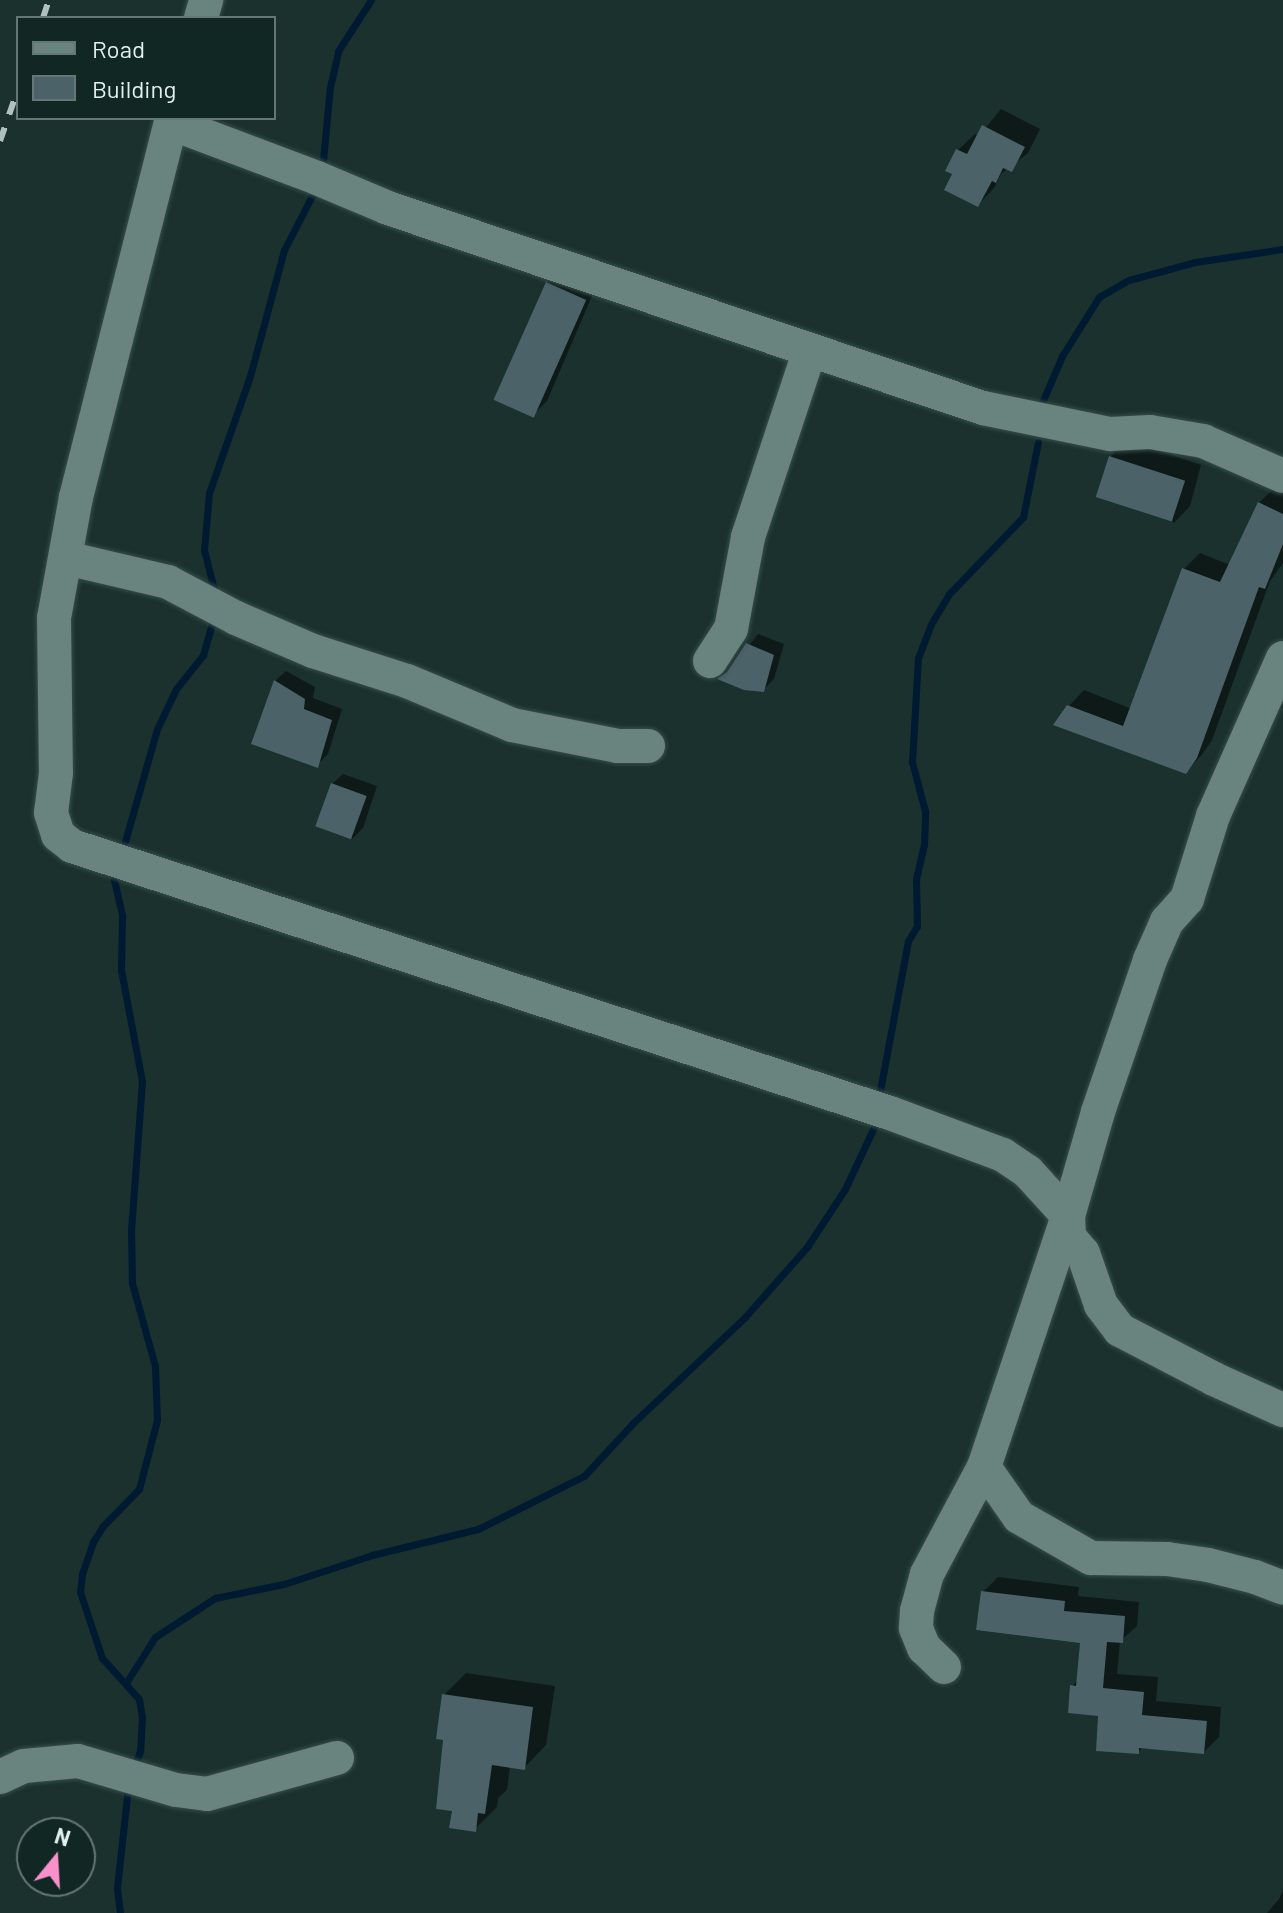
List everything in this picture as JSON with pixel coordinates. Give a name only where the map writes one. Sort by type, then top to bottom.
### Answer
[{"type":"street","points":[[1283,476],[1203,441],[1150,432],[1110,434],[1025,419],[388,208],[172,121],[76,497],[54,618],[56,773],[51,813],[58,835],[72,846],[890,1113],[1003,1155],[1028,1172],[1068,1216],[1069,1237],[1083,1253],[1101,1305],[1120,1330],[1158,1352],[1283,1410]]},
{"type":"street","points":[[710,661],[731,629],[748,537],[810,350]]},
{"type":"street","points":[[66,558],[168,582],[236,618],[313,651],[407,681],[512,725],[618,746],[648,746]]},
{"type":"street","points":[[944,1667],[924,1648],[916,1628],[917,1611],[927,1574],[984,1467],[1150,960],[1167,921],[1187,899],[1213,816],[1283,658]]},
{"type":"street","points":[[984,1467],[1019,1517],[1091,1558],[1167,1559],[1194,1563],[1255,1577],[1283,1588]]},
{"type":"street","points":[[0,1777],[24,1766],[78,1761],[176,1790],[207,1794],[337,1758]]},
{"type":"building","points":[[982,125],[1025,147],[1012,172],[1003,168],[978,207],[944,190],[952,174],[945,171],[956,149],[967,154]]},
{"type":"building","points":[[546,282],[586,300],[534,418],[494,400]]},
{"type":"building","points":[[1109,456],[1185,481],[1172,522],[1096,497]]},
{"type":"building","points":[[1258,502],[1283,514],[1283,544],[1265,589],[1259,587],[1197,758],[1186,774],[1053,725],[1067,705],[1123,726],[1182,568],[1220,582]]},
{"type":"building","points":[[746,643],[774,655],[764,692],[744,690],[717,679],[727,672]]},
{"type":"building","points":[[274,680],[305,699],[304,709],[332,720],[318,768],[251,744]]},
{"type":"building","points":[[331,783],[367,796],[351,839],[315,826]]},
{"type":"building","points":[[981,1591],[1065,1601],[1064,1611],[1125,1616],[1123,1643],[1107,1642],[1103,1688],[1144,1692],[1142,1715],[1207,1721],[1204,1754],[1139,1748],[1139,1754],[1096,1751],[1098,1716],[1068,1713],[1070,1685],[1076,1686],[1080,1643],[976,1630]]},
{"type":"building","points":[[442,1694],[533,1707],[525,1770],[492,1765],[485,1814],[478,1813],[476,1832],[449,1828],[452,1811],[436,1809],[443,1740],[436,1739]]},
{"type":"waterway","points":[[322,171],[330,87],[338,51],[371,0]]},
{"type":"waterway","points":[[215,593],[204,550],[209,493],[250,376],[284,250],[317,186]]},
{"type":"waterway","points":[[1041,405],[1062,356],[1099,297],[1129,280],[1195,262],[1283,249]]},
{"type":"waterway","points":[[879,1096],[908,941],[917,926],[916,879],[924,845],[925,811],[912,762],[918,658],[931,624],[949,594],[1023,517],[1038,442]]},
{"type":"waterway","points":[[122,852],[157,729],[176,689],[203,655],[214,617]]},
{"type":"waterway","points":[[116,872],[114,880],[122,916],[121,970],[142,1081],[131,1230],[132,1283],[155,1366],[157,1420],[139,1489],[103,1526],[93,1542],[82,1574],[80,1592],[102,1658],[139,1699],[142,1717],[140,1751],[134,1768]]},
{"type":"waterway","points":[[126,1683],[155,1637],[215,1598],[284,1584],[372,1555],[478,1529],[584,1476],[633,1423],[745,1317],[807,1247],[845,1189],[874,1127]]},
{"type":"waterway","points":[[120,1913],[117,1888],[128,1787]]},
{"type":"railway","points":[[44,16],[49,0]]},
{"type":"railway","points":[[0,141],[16,95]]}]
